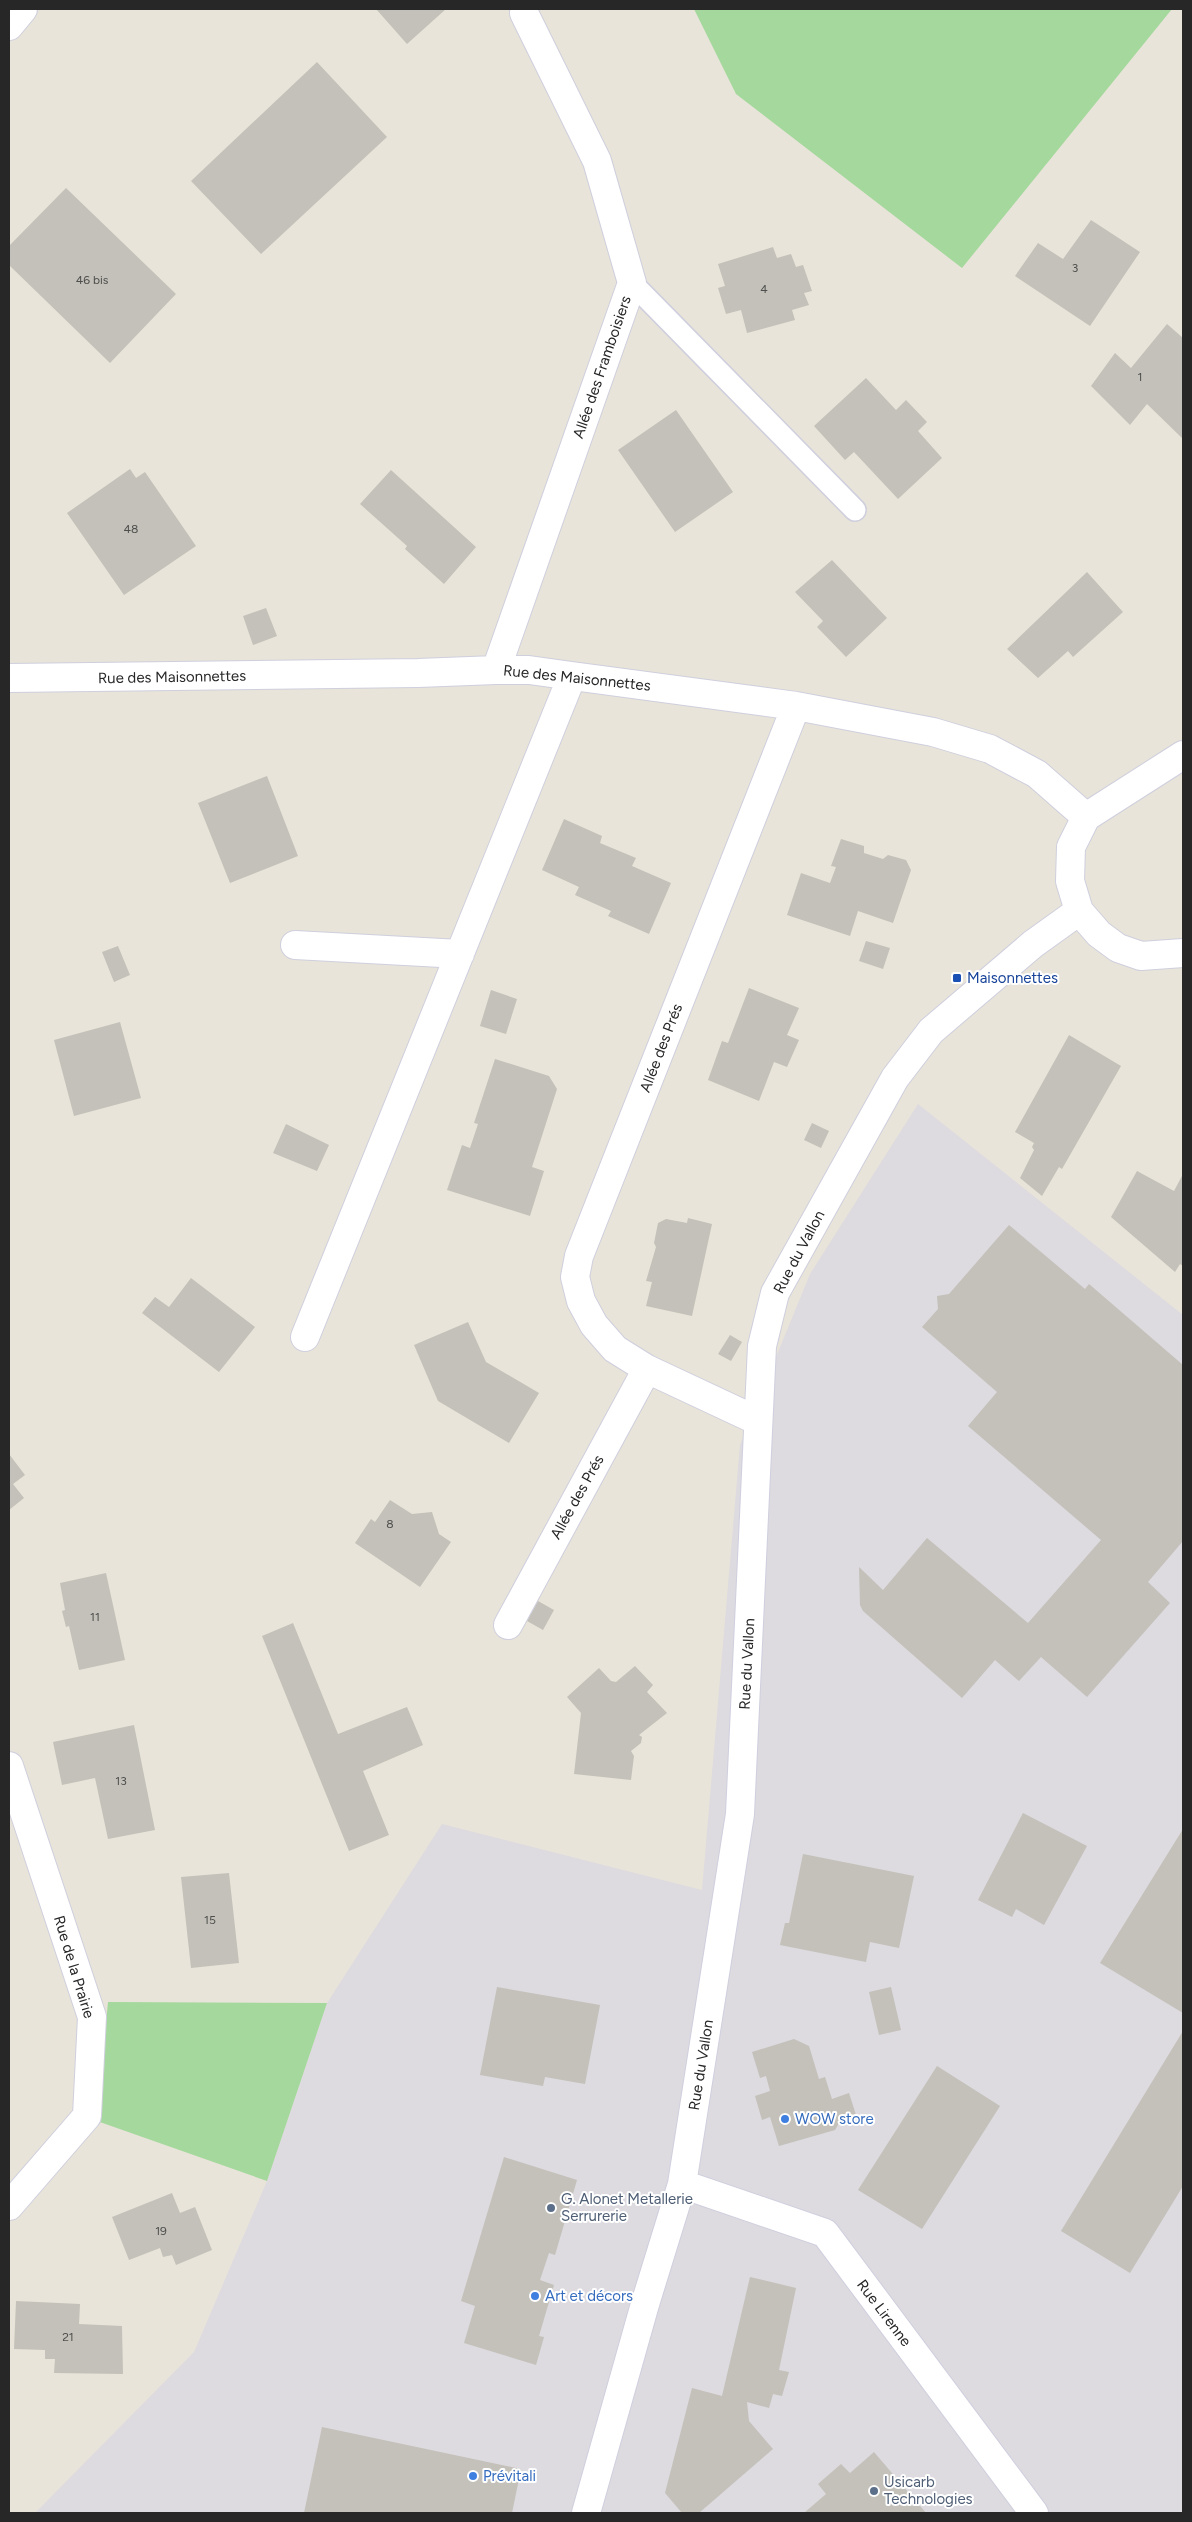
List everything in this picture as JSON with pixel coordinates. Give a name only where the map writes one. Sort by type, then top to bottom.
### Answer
[{"type":"street","points":[[9,26],[23,9]]},
{"type":"street","name":"Allée des Framboisiers","points":[[496,670],[632,283],[597,161],[524,13]]},
{"type":"street","name":"Rue des Maisonnettes","points":[[9,678],[529,670],[796,706],[933,732],[990,749],[1037,774],[1086,817]]},
{"type":"street","points":[[306,1337],[572,676]]},
{"type":"street","name":"Allée des Prés","points":[[758,1421],[647,1369],[615,1349],[594,1325],[581,1301],[575,1277],[579,1256],[796,706]]},
{"type":"street","points":[[1183,755],[1086,817],[1071,847],[1070,881],[1078,911],[1099,934],[1118,948],[1141,956],[1183,953]]},
{"type":"street","name":"Rue du Vallon","points":[[586,2513],[644,2304],[682,2184],[740,1814],[762,1346],[775,1293],[895,1078],[932,1031],[1033,944],[1078,911]]},
{"type":"street","points":[[295,945],[460,954]]},
{"type":"street","name":"Allée des Prés","points":[[508,1625],[647,1369]]},
{"type":"street","name":"Rue de la Prairie","points":[[9,1766],[92,2017],[87,2116],[9,2206]]},
{"type":"street","name":"Rue Lirenne","points":[[682,2184],[825,2233],[1034,2513]]},
{"type":"lane","points":[[632,283],[855,510]]},
{"type":"shaded area","points":[[918,1104],[1183,1315],[1183,2513],[35,2513],[194,2352],[267,2181],[327,2003],[442,1824],[702,1890],[740,1445],[810,1274]]},
{"type":"green space","points":[[694,9],[1172,9],[962,268],[736,94]]},
{"type":"green space","points":[[108,2002],[327,2003],[267,2181],[97,2121]]},
{"type":"building","points":[[376,9],[446,9],[407,44]]},
{"type":"building","points":[[317,62],[387,137],[261,254],[191,181]]},
{"type":"building","points":[[66,188],[176,294],[110,363],[9,265],[9,246]]},
{"type":"building","points":[[1091,220],[1140,252],[1090,326],[1015,276],[1038,243],[1063,259]]},
{"type":"building","points":[[773,247],[777,258],[791,254],[796,267],[803,265],[812,291],[804,293],[809,305],[792,310],[795,320],[747,333],[741,310],[726,314],[718,288],[725,286],[718,264]]},
{"type":"building","points":[[1167,324],[1183,338],[1183,439],[1147,404],[1130,425],[1091,386],[1115,353],[1131,368]]},
{"type":"building","points":[[866,378],[896,410],[906,400],[927,422],[918,431],[942,458],[898,499],[854,452],[845,460],[814,426]]},
{"type":"building","points":[[676,410],[733,492],[675,532],[618,450]]},
{"type":"building","points":[[130,469],[136,478],[145,472],[196,546],[124,595],[67,513]]},
{"type":"building","points":[[391,470],[476,547],[444,584],[405,549],[407,546],[360,504]]},
{"type":"building","points":[[832,560],[887,618],[846,657],[817,627],[823,621],[795,592]]},
{"type":"building","points":[[1087,572],[1123,612],[1073,657],[1068,651],[1038,678],[1007,649]]},
{"type":"building","points":[[266,608],[277,636],[253,645],[243,616]]},
{"type":"building","points":[[267,776],[298,856],[230,883],[198,803]]},
{"type":"building","points":[[564,819],[602,836],[600,843],[636,858],[632,866],[671,883],[649,934],[608,916],[611,911],[575,895],[579,887],[542,870]]},
{"type":"building","points":[[841,839],[864,846],[864,853],[883,859],[888,855],[906,860],[911,870],[893,923],[858,911],[850,936],[787,915],[801,873],[830,883],[836,867],[831,866]]},
{"type":"building","points":[[866,941],[890,948],[883,969],[859,961]]},
{"type":"building","points":[[118,946],[130,975],[114,982],[102,952]]},
{"type":"building","points":[[749,988],[799,1008],[787,1035],[799,1040],[787,1067],[774,1062],[759,1101],[708,1080],[722,1041],[728,1043]]},
{"type":"building","points":[[491,990],[517,999],[506,1034],[480,1026]]},
{"type":"building","points":[[120,1022],[141,1098],[74,1116],[54,1040]]},
{"type":"building","points":[[1069,1035],[1121,1066],[1062,1169],[1059,1167],[1042,1196],[1020,1178],[1034,1150],[1032,1147],[1034,1143],[1015,1132]]},
{"type":"building","points":[[495,1059],[549,1076],[557,1089],[532,1167],[544,1171],[530,1216],[447,1190],[462,1145],[470,1148],[478,1124],[474,1123]]},
{"type":"building","points":[[812,1123],[829,1131],[821,1148],[804,1140]]},
{"type":"building","points":[[286,1124],[329,1145],[317,1171],[273,1153]]},
{"type":"building","points":[[1137,1171],[1174,1191],[1183,1174],[1183,1266],[1180,1264],[1175,1272],[1111,1217]]},
{"type":"building","points":[[688,1218],[712,1224],[692,1316],[646,1306],[652,1282],[646,1281],[656,1247],[654,1243],[658,1223],[666,1219],[687,1223]]},
{"type":"building","points":[[1009,1225],[1085,1289],[1089,1284],[1183,1365],[1183,1541],[1148,1582],[1170,1603],[1087,1697],[1041,1657],[1019,1681],[995,1660],[962,1698],[863,1611],[860,1605],[859,1567],[883,1590],[927,1538],[1028,1623],[1101,1540],[968,1426],[997,1392],[922,1327],[938,1309],[937,1296],[949,1294]]},
{"type":"building","points":[[191,1278],[255,1327],[219,1372],[142,1313],[155,1297],[169,1307]]},
{"type":"building","points":[[468,1322],[486,1362],[539,1393],[509,1443],[438,1401],[414,1345]]},
{"type":"building","points":[[730,1335],[742,1342],[731,1361],[718,1354]]},
{"type":"building","points":[[9,1454],[25,1475],[13,1484],[24,1498],[9,1510]]},
{"type":"building","points":[[390,1500],[412,1514],[432,1512],[439,1534],[451,1542],[420,1587],[355,1543],[371,1519],[375,1522]]},
{"type":"building","points":[[106,1573],[125,1660],[79,1670],[69,1626],[66,1627],[62,1611],[65,1610],[60,1583]]},
{"type":"building","points":[[538,1601],[554,1610],[543,1630],[527,1621]]},
{"type":"building","points":[[293,1623],[338,1734],[407,1707],[423,1745],[363,1771],[389,1835],[349,1851],[262,1636]]},
{"type":"building","points":[[635,1666],[653,1685],[647,1692],[667,1713],[639,1735],[642,1737],[641,1743],[631,1751],[634,1756],[631,1780],[574,1774],[581,1713],[567,1697],[599,1668],[611,1681],[616,1682]]},
{"type":"building","points":[[134,1725],[155,1830],[108,1839],[95,1778],[62,1785],[53,1742]]},
{"type":"building","points":[[1023,1813],[1087,1846],[1044,1925],[1016,1909],[1012,1917],[978,1900]]},
{"type":"building","points":[[1183,1829],[1183,2013],[1100,1963]]},
{"type":"building","points":[[803,1854],[914,1876],[899,1948],[870,1942],[866,1962],[780,1945],[785,1923],[789,1923]]},
{"type":"building","points":[[229,1873],[239,1963],[191,1968],[181,1877]]},
{"type":"building","points":[[497,1987],[600,2005],[585,2084],[545,2077],[543,2086],[480,2075]]},
{"type":"building","points":[[891,1987],[901,2030],[879,2035],[869,1992]]},
{"type":"building","points":[[1183,2031],[1183,2186],[1130,2273],[1061,2231]]},
{"type":"building","points":[[794,2039],[809,2046],[819,2079],[825,2077],[832,2099],[849,2093],[857,2118],[839,2123],[835,2130],[779,2146],[770,2117],[762,2120],[755,2096],[770,2091],[766,2076],[760,2078],[752,2052]]},
{"type":"building","points":[[937,2066],[1000,2106],[922,2229],[858,2190]]},
{"type":"building","points":[[504,2157],[577,2180],[555,2255],[549,2253],[540,2280],[554,2285],[539,2336],[544,2337],[536,2365],[464,2343],[475,2306],[461,2301]]},
{"type":"building","points":[[172,2193],[180,2213],[195,2207],[212,2250],[176,2265],[172,2255],[163,2257],[160,2248],[129,2260],[112,2217]]},
{"type":"building","points":[[750,2277],[796,2288],[779,2370],[789,2372],[782,2396],[773,2394],[769,2408],[747,2402],[749,2421],[773,2449],[699,2513],[682,2513],[665,2493],[692,2388],[722,2396]]},
{"type":"building","points":[[16,2301],[80,2304],[79,2324],[122,2326],[123,2374],[54,2373],[55,2359],[45,2359],[45,2350],[14,2349]]},
{"type":"building","points":[[322,2427],[521,2469],[512,2513],[304,2513]]},
{"type":"building","points":[[874,2452],[926,2513],[804,2513],[826,2494],[818,2484],[841,2464],[850,2473]]},
{"type":"place","name":"Maisonnettes","points":[[957,978]]},
{"type":"place","name":"WOW store","points":[[785,2119]]},
{"type":"place","name":"G. Alonet Metallerie Serrurerie","points":[[551,2208]]},
{"type":"place","name":"Art et décors","points":[[535,2296]]},
{"type":"place","name":"Prévitali","points":[[473,2476]]},
{"type":"place","name":"Usicarb Technologies","points":[[874,2491]]}]
